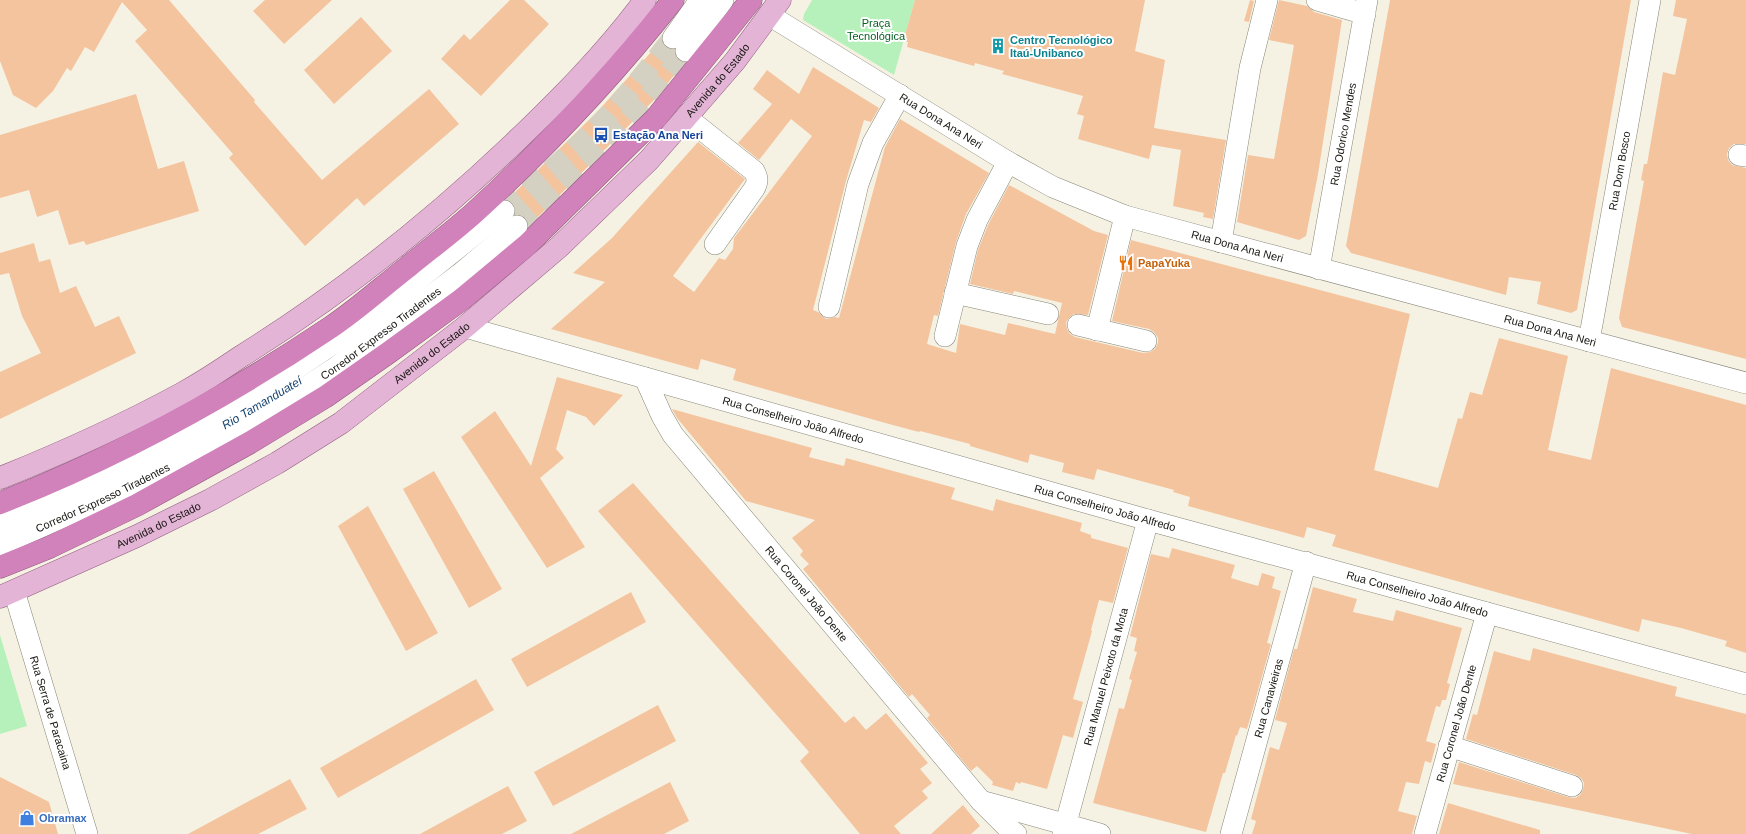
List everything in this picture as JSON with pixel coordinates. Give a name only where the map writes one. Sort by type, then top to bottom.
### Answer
[{"type":"highway","points":[[0,503],[45,485],[120,451],[237,386],[333,326],[474,213],[569,120],[632,52],[673,0]]},
{"type":"highway","name":"Avenida do Estado","points":[[0,567],[50,547],[137,505],[251,442],[325,397],[461,300],[527,245],[656,118],[751,0]]},
{"type":"main road","points":[[0,478],[92,440],[183,393],[274,336],[372,266],[468,187],[565,94],[607,47],[645,0]]},
{"type":"main road","name":"Avenida do Estado","points":[[7,594],[137,536],[210,500],[276,463],[341,423],[465,327],[559,247],[649,160],[735,61],[774,8]]},
{"type":"street","points":[[700,0],[680,45],[723,0]]},
{"type":"street","points":[[1221,242],[1250,68],[1267,0]]},
{"type":"street","points":[[1317,0],[1366,7]]},
{"type":"street","name":"Rua Dom Bosco","points":[[1589,341],[1650,0]]},
{"type":"street","name":"Rua Odorico Mendes","points":[[1320,269],[1366,7]]},
{"type":"street","name":"Rua Dona Ana Neri","points":[[774,8],[900,96],[1008,162],[1053,187],[1125,216],[1746,383]]},
{"type":"street","points":[[829,307],[858,184],[873,143],[900,96]]},
{"type":"street","points":[[686,117],[754,172],[758,177],[754,189],[715,244]]},
{"type":"street","points":[[945,336],[955,293],[977,220],[1008,162]]},
{"type":"street","points":[[1125,216],[1088,328],[1146,341]]},
{"type":"street","name":"Corredor Expresso Tiradentes","points":[[0,526],[127,469],[242,405],[364,324],[510,218],[460,274],[338,366],[237,432],[102,500],[0,545]]},
{"type":"street","points":[[955,293],[1048,314]]},
{"type":"street","name":"Rua Conselheiro João Alfredo","points":[[465,327],[1148,520],[1306,562],[1746,684]]},
{"type":"street","name":"Rua Coronel João Dente","points":[[645,378],[662,416],[673,435],[981,801],[1016,834]]},
{"type":"street","name":"Rua Manuel Peixoto da Mota","points":[[1064,829],[1148,520]]},
{"type":"street","name":"Rua Canavieiras","points":[[1230,834],[1306,562]]},
{"type":"street","name":"Rua Serra de Paracaina","points":[[7,594],[87,834]]},
{"type":"street","name":"Rua Coronel João Dente","points":[[1425,834],[1487,613]]},
{"type":"street","points":[[1449,746],[1572,786]]},
{"type":"street","points":[[981,801],[1064,829],[1100,834]]},
{"type":"green space","name":"Praça Tecnológica","points":[[812,0],[915,0],[894,75],[803,20],[804,14]]},
{"type":"green space","points":[[0,635],[27,726],[0,734]]},
{"type":"building","points":[[0,0],[169,0],[255,100],[254,102],[322,180],[429,89],[459,124],[364,206],[357,198],[305,246],[229,158],[233,154],[135,41],[147,30],[122,2],[94,52],[85,47],[71,71],[67,68],[53,91],[36,108],[13,95],[0,61]]},
{"type":"building","points":[[265,0],[332,0],[284,44],[253,11]]},
{"type":"building","points":[[510,0],[524,0],[549,24],[481,96],[441,59],[464,34],[470,40]]},
{"type":"building","points":[[915,0],[1145,0],[1135,51],[1165,60],[1154,128],[1226,140],[1213,219],[1203,217],[1204,213],[1173,206],[1181,150],[1152,145],[1149,159],[1078,139],[1084,116],[1077,114],[1083,96],[1002,74],[1004,71],[975,63],[974,66],[907,47],[908,42],[903,42]]},
{"type":"building","points":[[1250,0],[1254,1],[1249,22],[1244,21]]},
{"type":"building","points":[[1279,0],[1307,6],[1314,12],[1342,20],[1318,174],[1306,236],[1299,240],[1237,222],[1248,155],[1274,159],[1294,45],[1269,40]]},
{"type":"building","points":[[1390,0],[1631,0],[1577,310],[1571,313],[1537,304],[1541,282],[1509,277],[1506,295],[1351,253],[1346,246]]},
{"type":"building","points":[[1676,0],[1746,0],[1746,144],[1734,144],[1729,148],[1727,154],[1728,160],[1732,165],[1746,168],[1746,359],[1622,327],[1619,318],[1644,181],[1641,180],[1644,164],[1647,164],[1663,72],[1675,75],[1687,19],[1673,16]]},
{"type":"building","points":[[361,17],[392,51],[334,104],[304,70]]},
{"type":"building","points":[[662,40],[666,48],[674,50],[675,56],[684,63],[654,100],[529,226],[526,219],[521,215],[515,214],[516,209],[514,204],[507,200],[597,112]]},
{"type":"building","points":[[813,67],[879,108],[871,122],[864,120],[846,181],[813,310],[818,312],[826,319],[835,317],[839,318],[885,147],[900,119],[989,173],[966,214],[956,242],[938,316],[934,315],[927,344],[956,353],[960,324],[1005,335],[1008,323],[1055,334],[1062,303],[1014,291],[1013,294],[970,284],[978,250],[988,225],[1009,185],[1094,231],[1108,235],[1088,315],[1074,314],[1066,322],[1067,329],[1070,334],[1075,337],[1143,353],[1150,352],[1155,349],[1158,343],[1158,338],[1154,332],[1149,329],[1112,321],[1131,240],[1410,314],[1374,470],[1438,488],[1458,418],[1462,419],[1470,392],[1482,395],[1499,338],[1568,356],[1548,450],[1591,460],[1611,368],[1746,405],[1746,653],[1725,646],[1727,641],[1681,628],[1642,619],[1639,632],[1332,546],[1336,535],[1307,527],[1304,538],[1188,506],[1190,497],[1173,492],[1174,490],[1097,469],[1094,480],[1062,472],[1064,463],[1030,454],[1028,463],[970,446],[970,444],[889,424],[733,380],[736,369],[701,359],[698,370],[551,329],[605,282],[573,273],[612,238],[698,142],[745,179],[673,276],[694,292],[719,258],[725,260],[733,249],[734,238],[812,136],[791,119],[759,160],[738,143],[772,104],[753,89],[767,70],[799,94]]},
{"type":"building","points":[[136,94],[158,169],[184,161],[199,211],[86,245],[84,241],[69,245],[58,210],[37,217],[29,190],[0,198],[0,135]]},
{"type":"building","points":[[34,243],[39,262],[50,259],[60,293],[76,286],[95,327],[119,316],[136,353],[0,419],[0,372],[41,353],[22,316],[9,273],[0,275],[0,253]]},
{"type":"building","points":[[557,377],[623,395],[594,426],[586,417],[567,410],[556,449],[564,458],[540,478],[585,547],[547,568],[461,437],[495,411],[531,466]]},
{"type":"building","points":[[672,409],[812,448],[809,457],[844,466],[846,458],[955,488],[951,499],[993,511],[996,499],[1082,523],[1080,531],[1091,535],[1091,538],[1128,548],[1113,603],[1099,600],[1073,699],[1083,702],[1073,738],[1063,735],[1047,789],[1016,782],[1013,791],[992,785],[993,782],[977,766],[971,771],[927,718],[930,715],[912,694],[909,697],[803,569],[809,564],[800,555],[803,551],[792,538],[815,520],[746,501],[677,418]]},
{"type":"building","points":[[434,471],[502,589],[469,608],[403,489]]},
{"type":"building","points":[[633,483],[845,723],[854,716],[866,730],[886,713],[928,763],[920,769],[932,783],[922,791],[928,798],[894,826],[901,834],[860,834],[800,761],[809,752],[598,511]]},
{"type":"building","points":[[368,506],[438,633],[406,651],[338,526]]},
{"type":"building","points":[[1172,548],[1235,565],[1231,578],[1258,586],[1262,573],[1275,577],[1272,588],[1281,591],[1267,643],[1271,644],[1247,729],[1240,727],[1237,736],[1236,735],[1206,832],[1093,803],[1119,708],[1124,709],[1132,680],[1129,679],[1137,652],[1134,651],[1137,638],[1130,636],[1151,554],[1169,558]]},
{"type":"building","points":[[1313,587],[1357,599],[1353,612],[1393,621],[1396,610],[1462,628],[1447,683],[1450,684],[1446,700],[1442,700],[1440,707],[1436,706],[1426,741],[1436,744],[1431,763],[1425,761],[1419,784],[1406,782],[1398,811],[1417,816],[1412,834],[1252,834],[1256,821],[1251,819],[1270,747],[1279,750],[1287,723],[1275,720],[1294,649],[1297,649]]},
{"type":"building","points":[[631,592],[646,622],[527,687],[511,659]]},
{"type":"building","points":[[1533,648],[1677,687],[1675,696],[1746,714],[1746,834],[1692,834],[1453,784],[1459,762],[1568,797],[1575,798],[1580,795],[1583,790],[1584,783],[1581,778],[1576,775],[1466,739],[1473,714],[1477,715],[1494,651],[1530,661]]},
{"type":"building","points":[[476,679],[494,710],[338,798],[320,768]]},
{"type":"building","points":[[658,705],[676,741],[553,806],[534,772]]},
{"type":"building","name":"Obramax","points":[[0,777],[49,802],[58,834],[0,834]]},
{"type":"building","points":[[290,779],[307,809],[258,834],[188,834]]},
{"type":"building","points":[[670,782],[689,821],[664,834],[571,834]]},
{"type":"building","points":[[508,786],[527,821],[502,834],[420,834]]},
{"type":"building","points":[[1448,803],[1540,830],[1540,834],[1439,834]]},
{"type":"building","points":[[963,805],[980,826],[971,834],[931,834]]},
{"type":"tunnel","points":[[504,211],[562,161],[595,129],[645,73],[673,38]]},
{"type":"tunnel","points":[[517,226],[606,143],[647,99],[686,51]]},
{"type":"place","name":"Centro Tecnológico Itaú-Unibanco","points":[[998,46]]},
{"type":"place","name":"Estação Ana Neri","points":[[601,135]]},
{"type":"place","name":"PapaYuka","points":[[1126,263]]},
{"type":"place","name":"Obramax","points":[[27,818]]},
{"type":"water label","name":"Rio Tamanduateí","points":[[262,403]]}]
